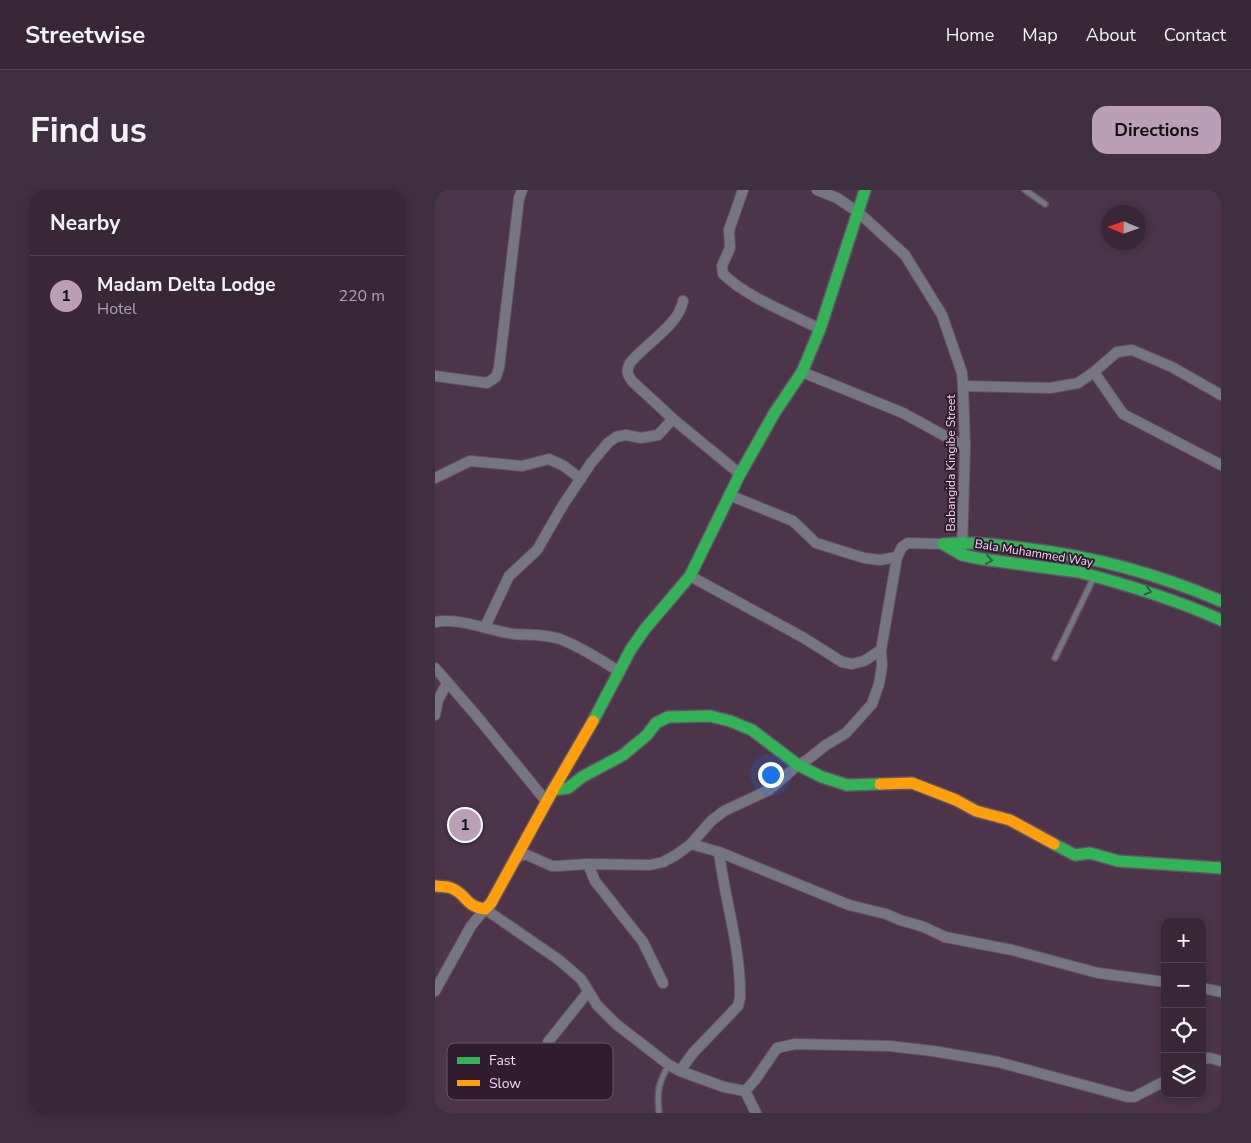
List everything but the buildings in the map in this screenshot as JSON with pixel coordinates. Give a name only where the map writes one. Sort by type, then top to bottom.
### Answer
[{"type":"street","points":[[435,376],[487,383],[496,378],[499,368],[519,198],[522,190]]},
{"type":"street","points":[[743,190],[729,230],[730,248],[723,266],[723,274],[732,283],[753,295],[820,328]]},
{"type":"street","name":"Babangida Kingibe Street","points":[[817,190],[837,198],[858,212],[905,255],[942,315],[961,373],[963,386],[965,447],[962,555]]},
{"type":"street","points":[[435,991],[471,926],[491,903],[546,801],[589,731],[631,649],[645,629],[690,576],[740,474],[775,412],[802,372],[820,328],[865,190]]},
{"type":"street","points":[[683,301],[681,309],[633,359],[627,371],[632,381],[673,419],[740,474]]},
{"type":"street","points":[[963,386],[1050,388],[1078,383],[1117,352],[1132,350],[1173,367],[1221,395]]},
{"type":"street","points":[[802,372],[903,413],[965,447]]},
{"type":"street","points":[[1094,372],[1123,414],[1221,465]]},
{"type":"street","points":[[485,627],[509,576],[537,550],[563,505],[597,456],[616,437],[626,435],[651,438],[658,435],[673,419]]},
{"type":"street","points":[[435,478],[470,461],[522,466],[549,460],[564,466],[581,479]]},
{"type":"street","points":[[729,495],[793,521],[816,543],[864,558],[880,560],[897,557]]},
{"type":"street","name":"Bala Muhammed Way","points":[[943,544],[962,542],[1043,550],[1082,557],[1153,576],[1221,601]]},
{"type":"street","points":[[515,859],[522,855],[552,866],[588,864],[651,865],[669,858],[691,844],[711,821],[724,811],[769,790],[798,765],[846,733],[871,704],[879,684],[882,666],[881,650],[897,557],[902,547],[909,544],[943,544]]},
{"type":"street","name":"Bala Muhammed Way","points":[[943,544],[962,555],[1079,572],[1094,576],[1159,594],[1202,610],[1221,620]]},
{"type":"street","points":[[690,576],[804,638],[842,662],[853,664],[881,650]]},
{"type":"street","points":[[435,622],[457,622],[513,634],[546,635],[559,638],[577,646],[620,672]]},
{"type":"street","points":[[435,668],[546,801]]},
{"type":"street","points":[[435,714],[438,700],[447,683]]},
{"type":"street","points":[[553,790],[568,788],[582,777],[623,755],[647,735],[656,723],[668,717],[710,716],[730,721],[752,730],[798,765],[822,777],[847,785],[912,783],[956,800],[976,811],[1010,820],[1075,856],[1090,853],[1118,861],[1221,868]]},
{"type":"street","points":[[691,844],[719,852],[849,906],[885,914],[945,936],[1012,950],[1098,973],[1161,981]]},
{"type":"street","points":[[680,1071],[693,1053],[738,1006],[740,998],[736,942],[727,903],[719,852]]},
{"type":"street","points":[[588,864],[595,881],[643,942],[663,983]]},
{"type":"street","points":[[435,886],[450,888],[462,895],[468,904],[475,909],[485,909],[559,960],[581,979],[597,1005],[616,1024],[669,1065],[723,1087],[745,1091]]},
{"type":"street","points":[[1206,989],[1221,992]]},
{"type":"street","points":[[548,1042],[588,992]]},
{"type":"street","points":[[745,1091],[777,1048],[795,1044],[889,1046],[933,1051],[998,1062],[1128,1098],[1134,1097],[1161,1083]]},
{"type":"street","points":[[1206,1059],[1210,1058],[1221,1061]]},
{"type":"street","points":[[745,1091],[756,1113]]},
{"type":"lane","points":[[1025,190],[1045,204]]},
{"type":"lane","points":[[1055,658],[1094,576]]},
{"type":"lane","points":[[659,1113],[658,1098],[661,1079],[669,1065]]},
{"type":"traffic: fast","points":[[593,721],[631,649],[645,629],[690,576],[740,474],[775,412],[802,372],[820,329],[865,190]]},
{"type":"traffic: fast","points":[[943,544],[976,543],[1055,552],[1080,557],[1151,575],[1221,601]]},
{"type":"traffic: fast","points":[[943,544],[962,555],[981,559],[1079,572],[1169,599],[1221,620]]},
{"type":"traffic: fast","points":[[553,790],[568,788],[582,777],[623,755],[647,735],[656,723],[668,717],[710,716],[730,721],[752,730],[798,765],[822,777],[847,785],[880,784]]},
{"type":"traffic: fast","points":[[1054,844],[1075,855],[1090,853],[1118,861],[1221,868]]},
{"type":"traffic: slow","points":[[435,886],[449,887],[460,893],[469,903],[478,907],[485,909],[491,903],[593,721]]},
{"type":"traffic: slow","points":[[880,784],[912,783],[956,800],[976,811],[1010,820],[1054,844]]},
{"type":"place","name":"Madam Delta Lodge","points":[[465,825]]}]
